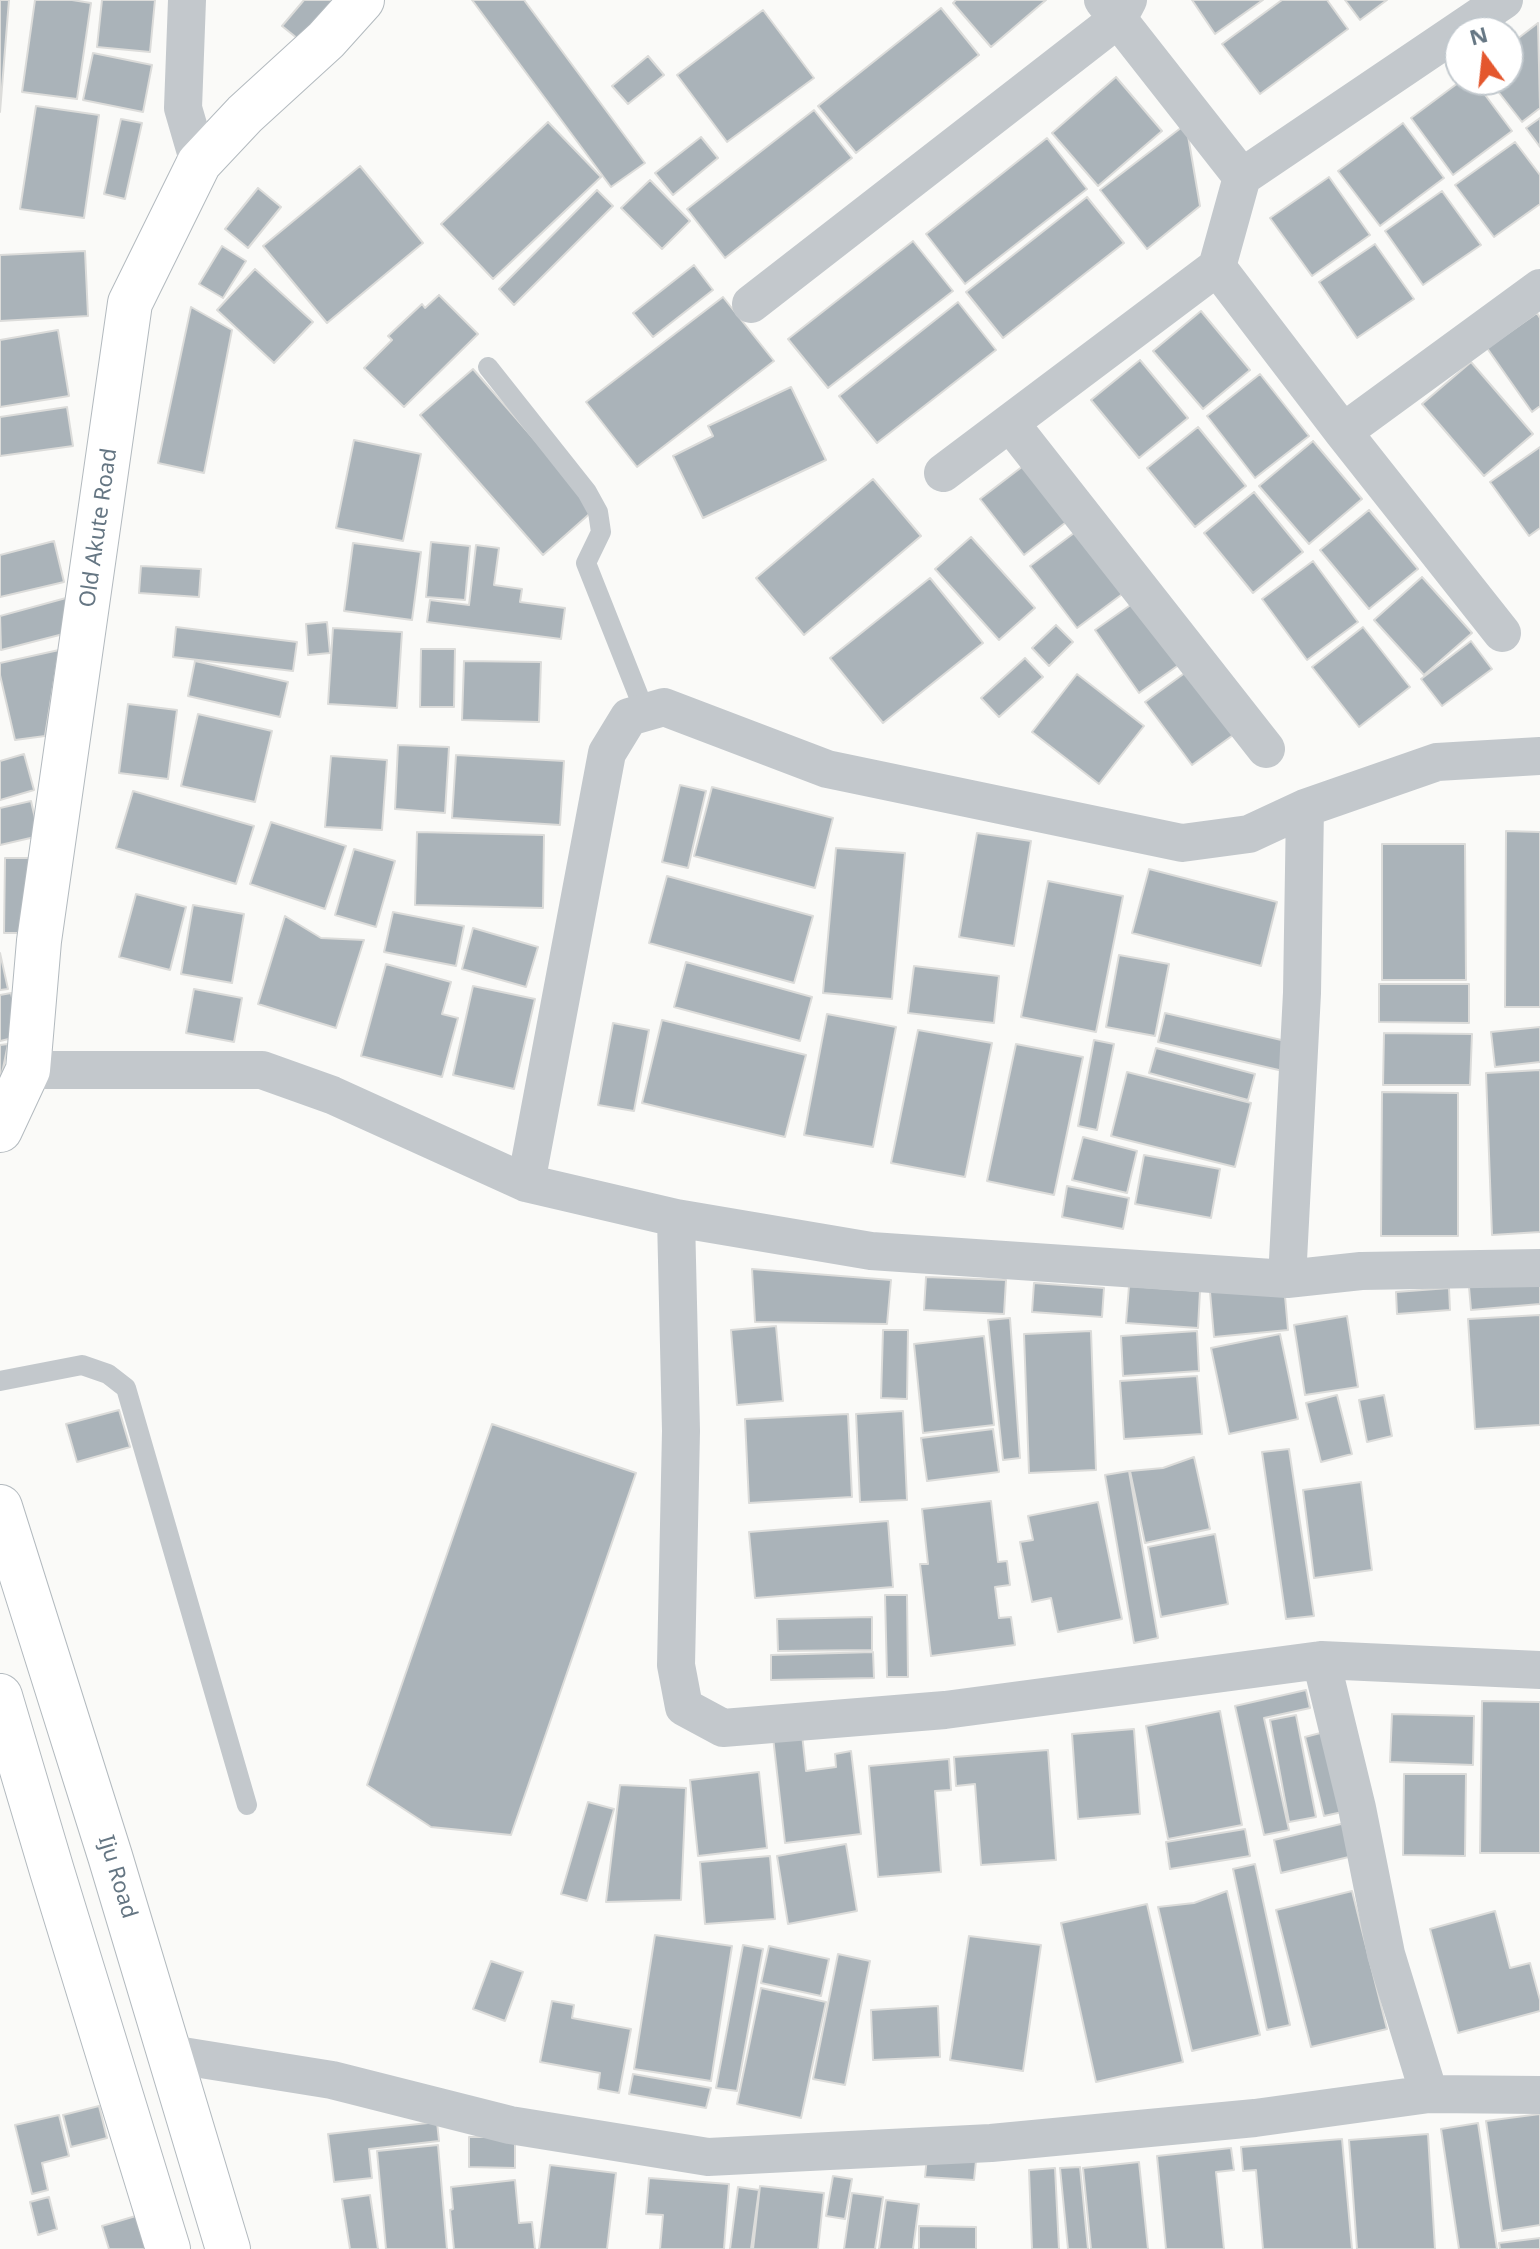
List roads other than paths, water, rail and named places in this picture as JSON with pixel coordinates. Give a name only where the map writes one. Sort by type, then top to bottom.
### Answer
[{"type":"main road","name":"Old Akute Road","points":[[0,1130],[28,1070],[39,941],[130,303],[199,163],[245,114],[326,40],[362,0]]},
{"type":"main road","name":"Iju Road","points":[[0,1507],[228,2249]]},
{"type":"main road","points":[[0,1696],[168,2249]]},
{"type":"street","points":[[187,0],[183,108],[199,163]]},
{"type":"street","points":[[943,473],[1217,267],[1242,177],[1504,0]]},
{"type":"street","points":[[751,304],[1116,6],[1242,177]]},
{"type":"street","points":[[1217,267],[1502,633]]},
{"type":"street","points":[[1343,432],[1540,288]]},
{"type":"street","points":[[1010,423],[1266,749]]},
{"type":"street","points":[[526,1183],[607,753],[629,717],[664,707],[827,769],[1182,843],[1249,834],[1305,808],[1437,762],[1540,756]]},
{"type":"street","points":[[1287,1279],[1302,993],[1305,808]]},
{"type":"street","points":[[28,1070],[262,1070],[332,1095],[526,1183],[676,1218],[871,1251],[1287,1279],[1361,1271],[1540,1268]]},
{"type":"street","points":[[676,1218],[681,1431],[676,1665],[684,1707],[723,1728],[945,1710],[1321,1660],[1540,1670]]},
{"type":"street","points":[[1321,1660],[1357,1808],[1386,1954],[1429,2094]]},
{"type":"street","points":[[170,2054],[332,2080],[510,2125],[708,2157],[991,2143],[1255,2118],[1429,2094],[1540,2095]]},
{"type":"lane","points":[[488,367],[587,492],[598,512],[601,532],[586,563],[645,712]]},
{"type":"lane","points":[[0,1381],[82,1365],[108,1374],[126,1388],[247,1805]]}]
